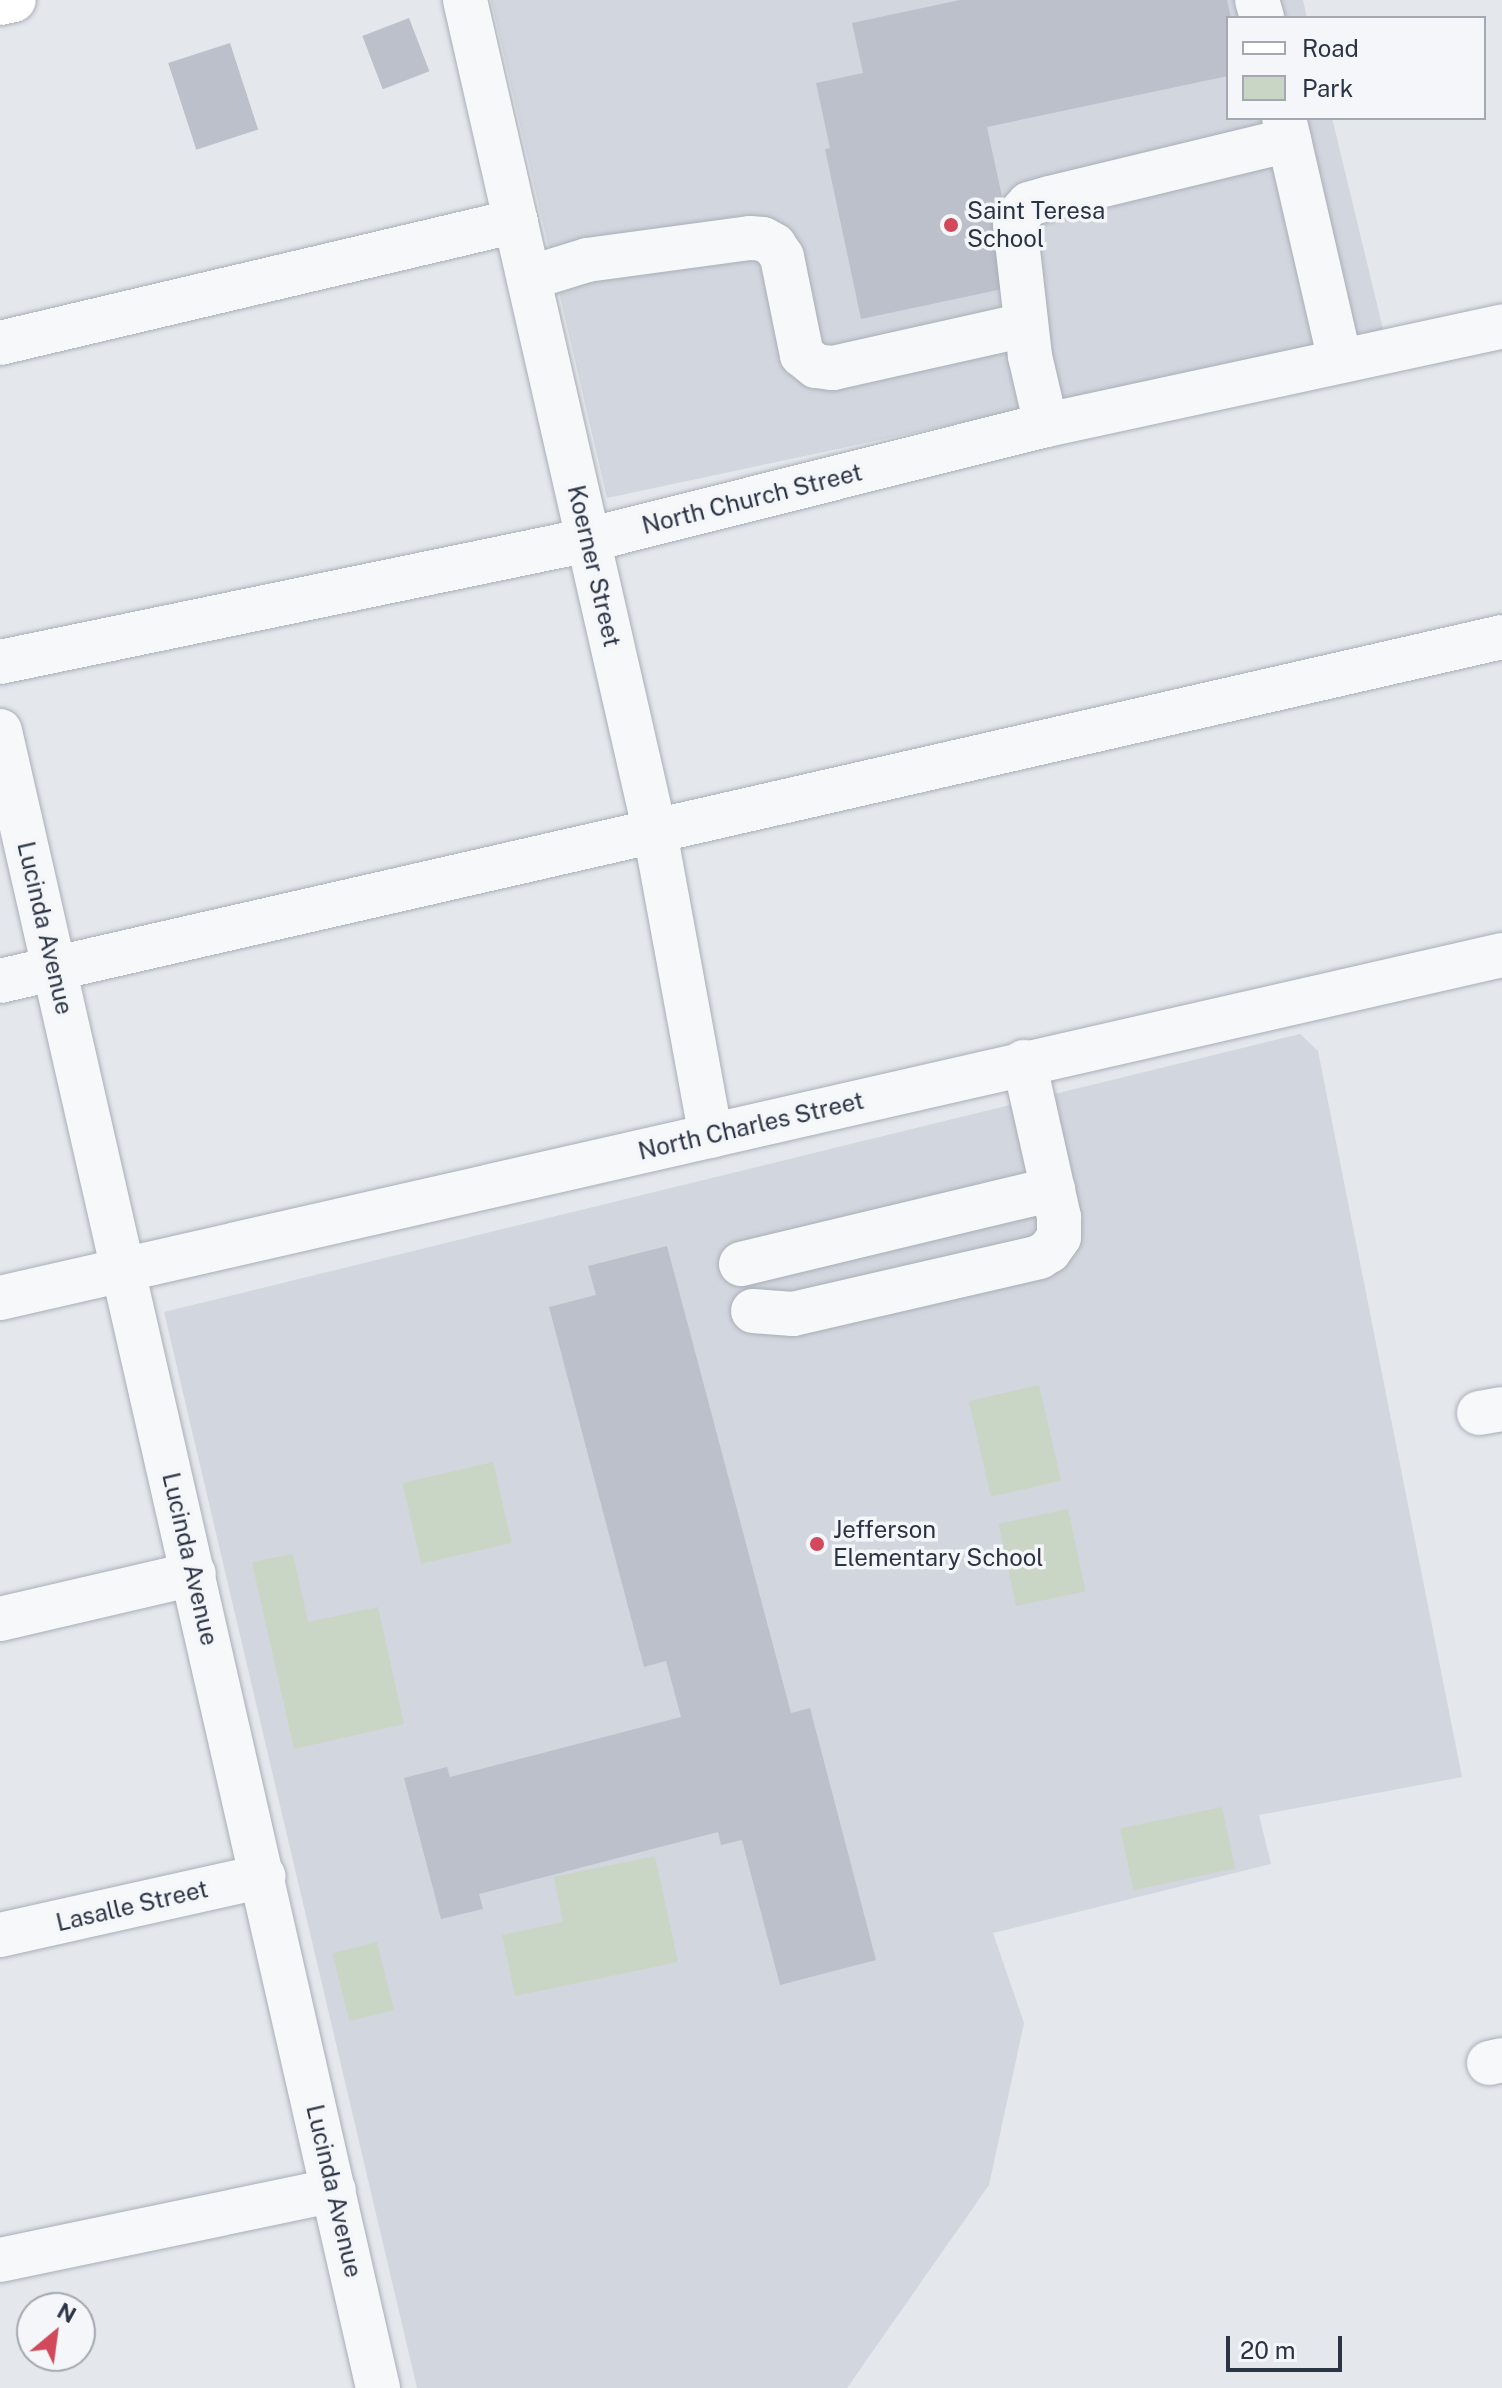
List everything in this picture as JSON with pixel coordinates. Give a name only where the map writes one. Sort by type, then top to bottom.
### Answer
[{"type":"main road","points":[[0,3],[14,0]]},
{"type":"street","name":"Koerner Street","points":[[465,0],[655,832],[711,1136]]},
{"type":"street","points":[[1046,425],[1030,356],[1015,224],[1029,204],[1287,129],[1340,360]]},
{"type":"street","points":[[0,343],[516,221]]},
{"type":"street","points":[[529,278],[587,260],[750,238],[763,239],[774,245],[782,257],[802,355],[816,366],[833,368],[1026,325]]},
{"type":"street","name":"North Church Street","points":[[0,662],[588,540],[1046,425],[1502,326]]},
{"type":"street","points":[[0,981],[1502,637]]},
{"type":"street","name":"Lucinda Avenue","points":[[0,731],[378,2388]]},
{"type":"street","name":"North Charles Street","points":[[0,1298],[1502,955]]},
{"type":"street","points":[[753,1311],[793,1314],[1039,1257],[1049,1251],[1059,1237],[1053,1189],[1024,1062]]},
{"type":"street","points":[[741,1264],[1053,1189]]},
{"type":"street","points":[[0,1619],[194,1574]]},
{"type":"street","name":"Lasalle Street","points":[[0,1935],[263,1876]]},
{"type":"street","points":[[0,2260],[334,2190]]},
{"type":"shaded area","name":"Saint Teresa School","points":[[491,0],[1303,0],[1307,16],[1226,16],[1226,120],[1332,120],[1384,333],[607,498]]},
{"type":"shaded area","name":"Jefferson Elementary School","points":[[1300,1034],[1318,1051],[1462,1777],[1259,1815],[1271,1864],[993,1933],[1024,2023],[989,2185],[847,2388],[417,2388],[164,1312]]},
{"type":"green space","points":[[1039,1385],[1061,1480],[991,1497],[969,1401]]},
{"type":"green space","points":[[493,1462],[512,1543],[421,1564],[402,1483]]},
{"type":"green space","points":[[1068,1509],[1085,1591],[1016,1606],[999,1524]]},
{"type":"green space","points":[[293,1554],[308,1622],[378,1607],[404,1724],[294,1749],[252,1562]]},
{"type":"green space","points":[[1222,1807],[1235,1869],[1133,1890],[1120,1829]]},
{"type":"green space","points":[[655,1856],[678,1962],[515,1996],[502,1935],[563,1922],[554,1877]]},
{"type":"green space","points":[[377,1942],[394,2010],[349,2021],[332,1953]]},
{"type":"building","name":"Saint Teresa School","points":[[960,0],[1227,0],[1231,16],[1226,16],[1226,76],[987,127],[1021,285],[861,319],[825,149],[830,148],[816,83],[863,73],[852,23]]},
{"type":"building","points":[[409,18],[429,71],[383,89],[362,36]]},
{"type":"building","points":[[230,43],[258,130],[196,150],[168,63]]},
{"type":"building","points":[[667,1246],[791,1713],[810,1708],[876,1960],[780,1985],[742,1840],[721,1845],[718,1832],[479,1894],[483,1909],[441,1919],[404,1778],[447,1767],[450,1777],[681,1717],[666,1661],[644,1667],[549,1307],[596,1295],[588,1266]]},
{"type":"place","name":"Saint Teresa School","points":[[951,225]]},
{"type":"place","name":"Jefferson Elementary School","points":[[817,1544]]}]
